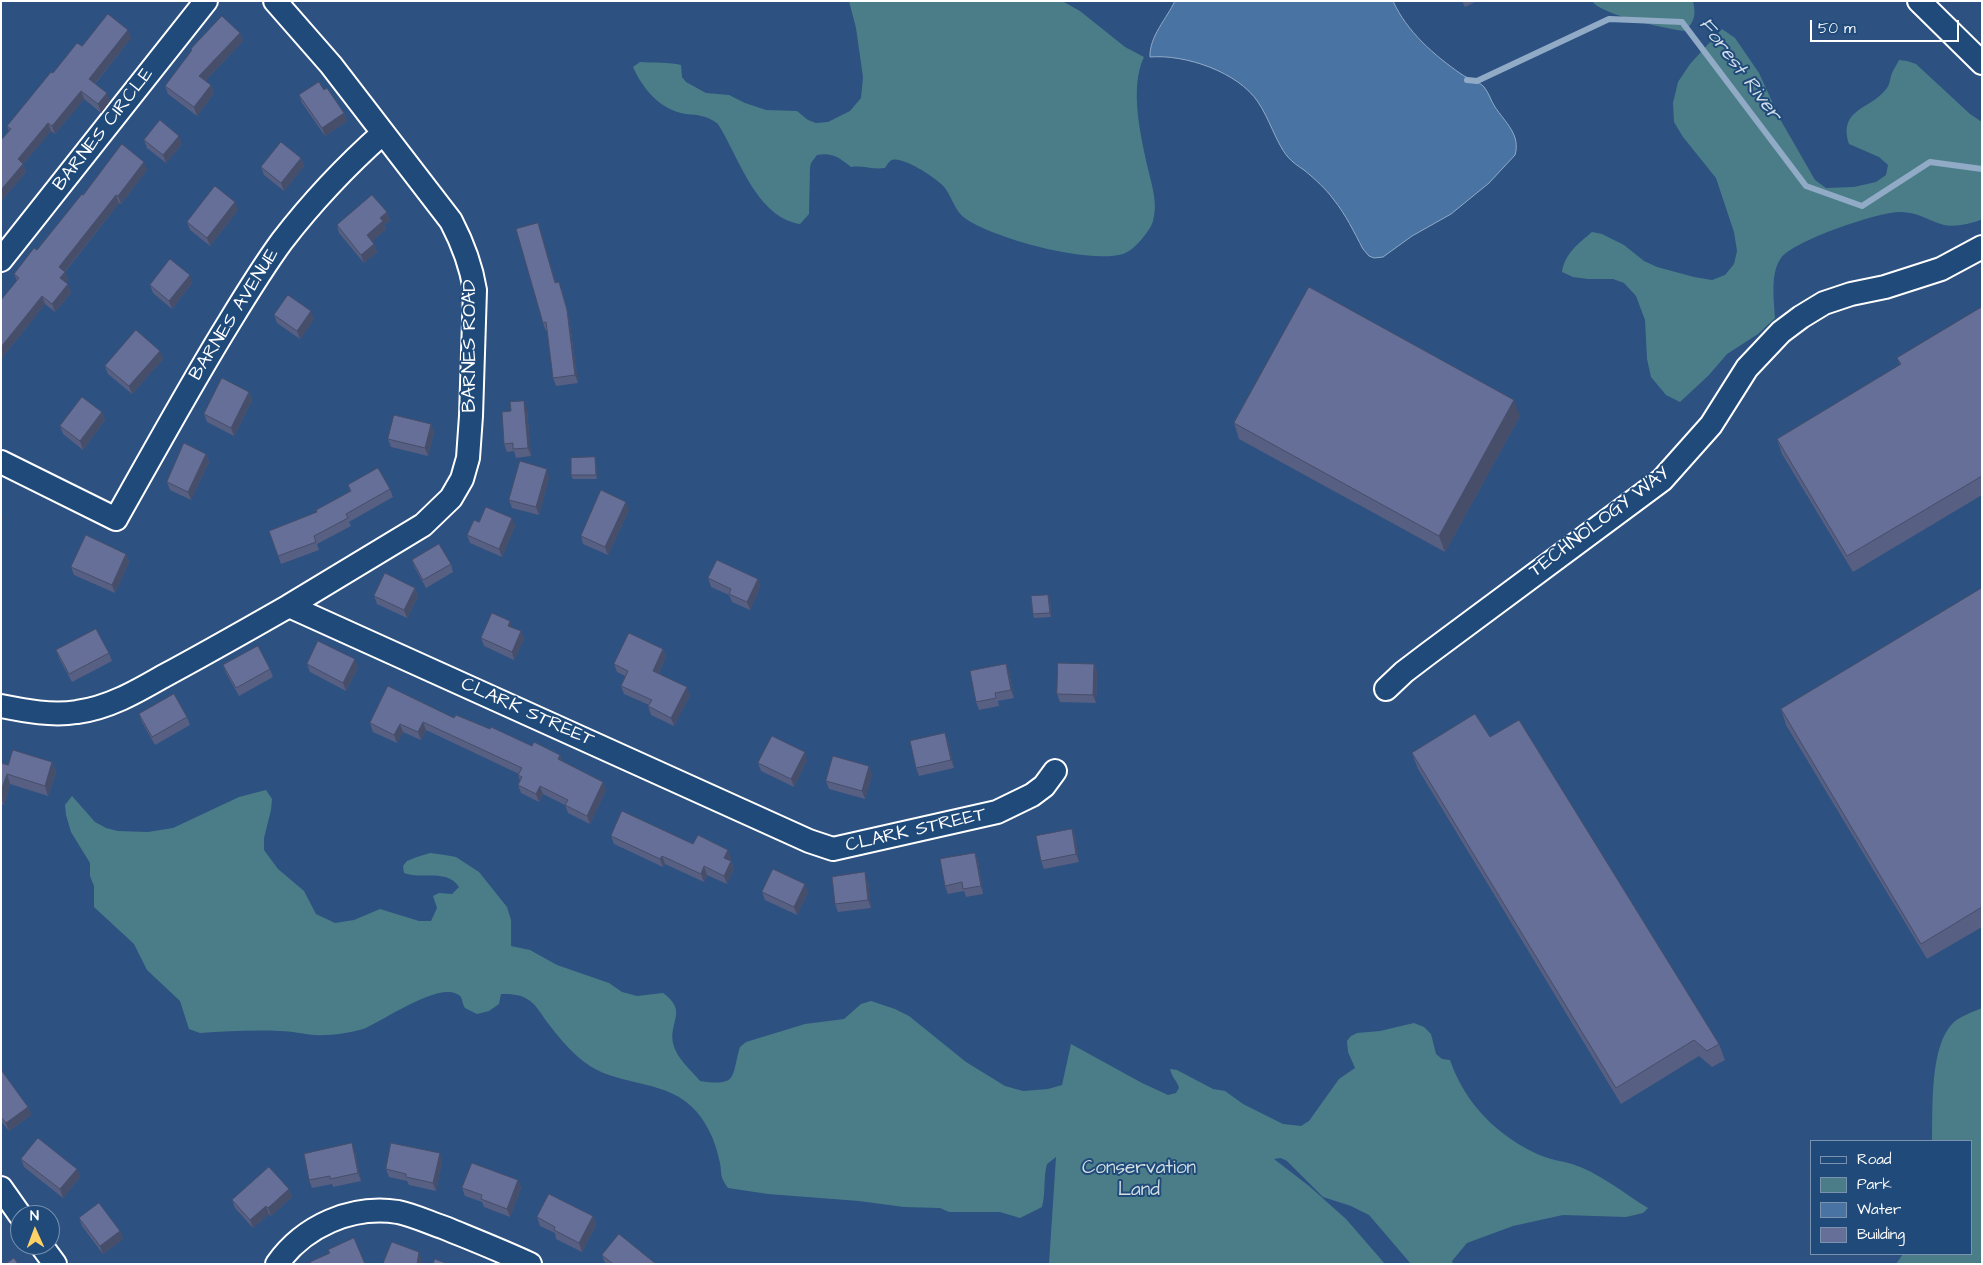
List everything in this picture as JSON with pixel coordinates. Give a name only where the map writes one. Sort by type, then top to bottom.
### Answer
[{"type":"street","name":"BARNES CIRCLE","points":[[1,260],[206,1]]},
{"type":"street","name":"BARNES ROAD","points":[[275,1],[331,65],[451,221],[472,271],[475,290],[468,458],[462,479],[451,498],[423,525],[289,606]]},
{"type":"street","points":[[1919,1],[1982,63]]},
{"type":"street","name":"BARNES AVENUE","points":[[1,462],[116,519],[177,409],[267,263],[314,203],[349,164],[382,133]]},
{"type":"street","name":"TECHNOLOGY WAY","points":[[1386,689],[1404,672],[1662,480],[1711,425],[1747,368],[1781,332],[1801,317],[1824,303],[1851,294],[1913,279],[1941,269],[1982,247]]},
{"type":"street","points":[[1,706],[58,713],[78,712],[102,706],[133,693],[178,669],[289,606]]},
{"type":"street","name":"CLARK STREET","points":[[289,606],[809,840],[833,849],[847,848],[996,812],[1032,795],[1044,786],[1055,771]]},
{"type":"street","points":[[1,1188],[13,1205]]},
{"type":"street","points":[[277,1264],[285,1252],[306,1233],[335,1218],[364,1212],[398,1212],[431,1223],[530,1264]]},
{"type":"green space","points":[[849,1],[1062,1],[1080,11],[1125,47],[1144,57],[1137,83],[1138,113],[1155,208],[1152,224],[1141,240],[1126,253],[1107,256],[1066,253],[1020,242],[980,227],[966,219],[959,212],[941,184],[928,174],[904,161],[891,161],[885,168],[851,167],[839,158],[827,154],[817,155],[811,163],[809,214],[800,224],[785,219],[760,198],[750,184],[718,124],[703,116],[677,112],[660,103],[647,90],[633,67],[640,62],[681,65],[682,77],[686,82],[706,93],[729,95],[766,110],[797,111],[808,120],[816,123],[828,122],[850,111],[861,98],[863,77],[856,28]]},
{"type":"green space","points":[[1592,1],[1693,1],[1693,21],[1685,31],[1664,27],[1621,16],[1598,6]]},
{"type":"green space","points":[[1722,29],[1735,38],[1759,73],[1780,119],[1815,180],[1826,188],[1854,187],[1876,182],[1886,175],[1888,165],[1879,157],[1849,144],[1848,123],[1852,116],[1887,88],[1899,60],[1916,64],[1970,114],[1982,122],[1982,219],[1963,225],[1948,226],[1913,213],[1890,213],[1838,228],[1789,251],[1781,258],[1775,271],[1775,318],[1758,334],[1727,354],[1709,375],[1680,402],[1666,395],[1651,377],[1647,359],[1645,320],[1636,296],[1624,283],[1613,279],[1573,277],[1562,272],[1569,254],[1592,232],[1602,234],[1624,245],[1644,261],[1657,267],[1694,277],[1712,280],[1725,275],[1734,264],[1737,251],[1734,232],[1716,178],[1683,137],[1674,122],[1673,103],[1678,82],[1690,64]]},
{"type":"green space","name":"Conservation Land","points":[[266,790],[272,799],[264,838],[264,850],[278,869],[304,891],[316,914],[335,923],[354,920],[380,909],[419,921],[431,921],[437,908],[433,896],[439,893],[452,894],[459,887],[454,881],[441,876],[404,873],[403,866],[407,861],[430,853],[456,857],[479,872],[507,907],[511,920],[511,946],[530,950],[557,965],[609,983],[622,992],[637,996],[663,993],[670,999],[675,1005],[676,1011],[672,1035],[673,1043],[680,1059],[700,1081],[727,1081],[734,1072],[740,1047],[746,1042],[805,1024],[844,1019],[861,1004],[871,1001],[909,1016],[966,1062],[1005,1086],[1023,1091],[1048,1089],[1062,1085],[1071,1044],[1168,1095],[1176,1093],[1179,1088],[1170,1069],[1177,1070],[1213,1089],[1225,1091],[1243,1104],[1283,1124],[1301,1126],[1309,1121],[1339,1079],[1355,1068],[1348,1052],[1347,1041],[1351,1036],[1357,1033],[1380,1031],[1414,1023],[1424,1027],[1431,1034],[1436,1054],[1442,1059],[1450,1060],[1456,1076],[1474,1105],[1498,1129],[1526,1149],[1550,1159],[1572,1164],[1592,1173],[1648,1208],[1643,1213],[1626,1217],[1563,1215],[1513,1226],[1467,1243],[1452,1261],[1453,1264],[1411,1264],[1369,1215],[1351,1206],[1323,1197],[1287,1161],[1281,1158],[1274,1159],[1309,1186],[1346,1219],[1385,1264],[1049,1264],[1056,1157],[1047,1164],[1042,1207],[1020,1218],[1000,1212],[949,1212],[940,1208],[904,1207],[859,1201],[768,1194],[728,1188],[722,1176],[712,1138],[705,1124],[691,1106],[679,1097],[666,1091],[609,1075],[583,1061],[555,1032],[538,1009],[530,1001],[518,995],[501,994],[499,1004],[489,1011],[477,1014],[465,1008],[461,997],[453,992],[441,993],[428,996],[363,1029],[339,1034],[314,1035],[289,1031],[200,1033],[189,1029],[180,1001],[147,970],[134,944],[94,907],[94,886],[90,876],[90,863],[71,832],[65,805],[72,796],[95,822],[106,828],[118,831],[148,832],[173,828],[239,797]]},
{"type":"green space","points":[[1982,1008],[1982,1262],[1976,1264],[1896,1264],[1902,1255],[1973,1255],[1973,1140],[1932,1140],[1934,1078],[1940,1046],[1946,1032],[1954,1022]]},
{"type":"water","points":[[1175,1],[1393,1],[1406,23],[1431,51],[1461,74],[1484,87],[1514,135],[1516,141],[1515,155],[1489,183],[1451,214],[1412,236],[1383,257],[1374,258],[1369,256],[1331,196],[1287,156],[1279,144],[1262,108],[1249,91],[1238,82],[1210,67],[1179,59],[1150,57],[1150,50],[1155,35]]},
{"type":"building","points":[[108,14],[128,30],[89,79],[107,93],[98,104],[81,91],[52,126],[48,123],[18,159],[23,164],[1,190],[1,140],[11,129],[7,126],[77,43],[82,46]]},
{"type":"building","points":[[222,16],[240,33],[199,76],[211,85],[194,107],[165,86],[191,49]]},
{"type":"building","points":[[319,82],[324,90],[327,88],[344,113],[322,128],[299,95]]},
{"type":"building","points":[[160,120],[179,136],[163,155],[144,140]]},
{"type":"building","points":[[281,142],[301,158],[281,183],[261,167]]},
{"type":"building","points":[[122,144],[144,162],[59,267],[65,272],[60,278],[68,284],[52,304],[42,296],[1,347],[1,300],[19,278],[14,274],[34,248],[37,250],[83,195]]},
{"type":"building","points":[[215,186],[235,202],[207,238],[187,222]]},
{"type":"building","points":[[372,195],[387,212],[380,218],[383,221],[367,235],[374,244],[361,255],[337,225]]},
{"type":"building","points":[[538,223],[555,283],[559,282],[567,310],[575,375],[553,378],[546,322],[543,323],[516,229]]},
{"type":"building","points":[[170,259],[190,275],[169,301],[150,285]]},
{"type":"building","points":[[1309,287],[1514,400],[1439,536],[1234,423]]},
{"type":"building","points":[[288,295],[311,311],[297,331],[274,315]]},
{"type":"building","points":[[1982,307],[1982,476],[1847,556],[1777,439],[1901,364],[1897,358]]},
{"type":"building","points":[[136,330],[160,351],[129,386],[105,366]]},
{"type":"building","points":[[222,378],[249,392],[231,428],[204,414]]},
{"type":"building","points":[[82,397],[102,412],[80,441],[60,426]]},
{"type":"building","points":[[524,401],[528,448],[513,449],[513,443],[504,444],[502,412],[511,411],[510,402]]},
{"type":"building","points":[[394,415],[431,424],[425,448],[388,439]]},
{"type":"building","points":[[184,443],[206,454],[188,492],[167,482]]},
{"type":"building","points":[[595,457],[596,475],[571,475],[571,458]]},
{"type":"building","points":[[520,461],[547,469],[536,507],[509,500]]},
{"type":"building","points":[[378,468],[390,489],[346,514],[348,518],[314,536],[316,542],[278,556],[269,531],[317,512],[316,510],[351,491],[348,485]]},
{"type":"building","points":[[601,490],[626,502],[605,547],[581,536]]},
{"type":"building","points":[[486,507],[512,518],[499,549],[467,535],[474,520],[479,522]]},
{"type":"building","points":[[86,535],[126,554],[112,585],[71,567]]},
{"type":"building","points":[[439,544],[451,564],[423,580],[412,560]]},
{"type":"building","points":[[717,560],[758,579],[747,602],[729,594],[731,589],[708,578]]},
{"type":"building","points":[[385,573],[415,588],[404,610],[374,596]]},
{"type":"building","points":[[1982,588],[1982,907],[1921,944],[1781,709]]},
{"type":"building","points":[[1048,595],[1050,613],[1033,614],[1031,596]]},
{"type":"building","points":[[492,613],[510,621],[508,626],[521,631],[512,652],[481,638]]},
{"type":"building","points":[[96,629],[109,653],[69,674],[56,650]]},
{"type":"building","points":[[629,633],[663,649],[653,671],[687,687],[671,718],[648,706],[652,700],[621,686],[628,671],[614,664]]},
{"type":"building","points":[[318,641],[355,659],[343,683],[307,664]]},
{"type":"building","points":[[258,646],[270,669],[236,688],[223,665]]},
{"type":"building","points":[[1058,663],[1094,664],[1093,695],[1057,694]]},
{"type":"building","points":[[1006,664],[1011,690],[995,693],[996,698],[976,702],[970,671]]},
{"type":"building","points":[[388,686],[454,718],[456,715],[490,729],[491,727],[532,746],[534,742],[560,755],[558,759],[603,782],[587,816],[565,805],[568,800],[540,786],[536,794],[518,785],[522,777],[518,775],[522,768],[423,722],[418,732],[400,724],[394,735],[370,723]]},
{"type":"building","points":[[174,694],[187,717],[152,737],[139,714]]},
{"type":"building","points":[[1475,714],[1490,737],[1519,720],[1719,1044],[1707,1051],[1694,1040],[1616,1088],[1412,753]]},
{"type":"building","points":[[945,733],[951,760],[916,768],[910,741]]},
{"type":"building","points":[[772,736],[805,752],[791,779],[758,763]]},
{"type":"building","points":[[13,750],[52,762],[45,786],[7,774],[1,791],[1,763],[8,765]]},
{"type":"building","points":[[833,756],[869,766],[862,791],[826,781]]},
{"type":"building","points":[[622,811],[693,844],[698,835],[728,850],[724,858],[731,861],[724,876],[704,866],[701,874],[662,856],[660,859],[611,836]]},
{"type":"building","points":[[1072,829],[1076,854],[1041,861],[1036,836]]},
{"type":"building","points":[[975,853],[981,886],[963,889],[962,882],[945,886],[940,859]]},
{"type":"building","points":[[773,869],[805,884],[794,907],[762,892]]},
{"type":"building","points":[[865,872],[868,900],[835,904],[832,877]]},
{"type":"building","points":[[2,1071],[28,1107],[6,1123],[1,1117]]},
{"type":"building","points":[[38,1138],[77,1169],[60,1189],[21,1159]]},
{"type":"building","points":[[352,1143],[358,1173],[330,1179],[330,1176],[309,1180],[304,1154]]},
{"type":"building","points":[[391,1143],[440,1153],[433,1183],[406,1177],[406,1174],[386,1169]]},
{"type":"building","points":[[472,1163],[518,1180],[507,1209],[481,1199],[482,1195],[462,1188]]},
{"type":"building","points":[[269,1167],[289,1189],[268,1208],[266,1206],[250,1220],[232,1200]]},
{"type":"building","points":[[549,1194],[593,1216],[579,1243],[554,1230],[555,1227],[537,1217]]},
{"type":"building","points":[[99,1203],[120,1231],[100,1246],[79,1218]]},
{"type":"building","points":[[619,1234],[656,1264],[613,1264],[602,1255]]},
{"type":"building","points":[[354,1238],[365,1264],[311,1264],[310,1262],[330,1253],[328,1250]]},
{"type":"building","points":[[392,1242],[419,1252],[417,1264],[383,1264]]},
{"type":"building","points":[[14,1258],[18,1264],[6,1264]]},
{"type":"building","points":[[435,1259],[448,1264],[433,1264]]},
{"type":"waterway","name":"Forest River","points":[[1467,80],[1477,81],[1609,19],[1682,22],[1806,186],[1862,206],[1930,162],[1982,169]]}]
